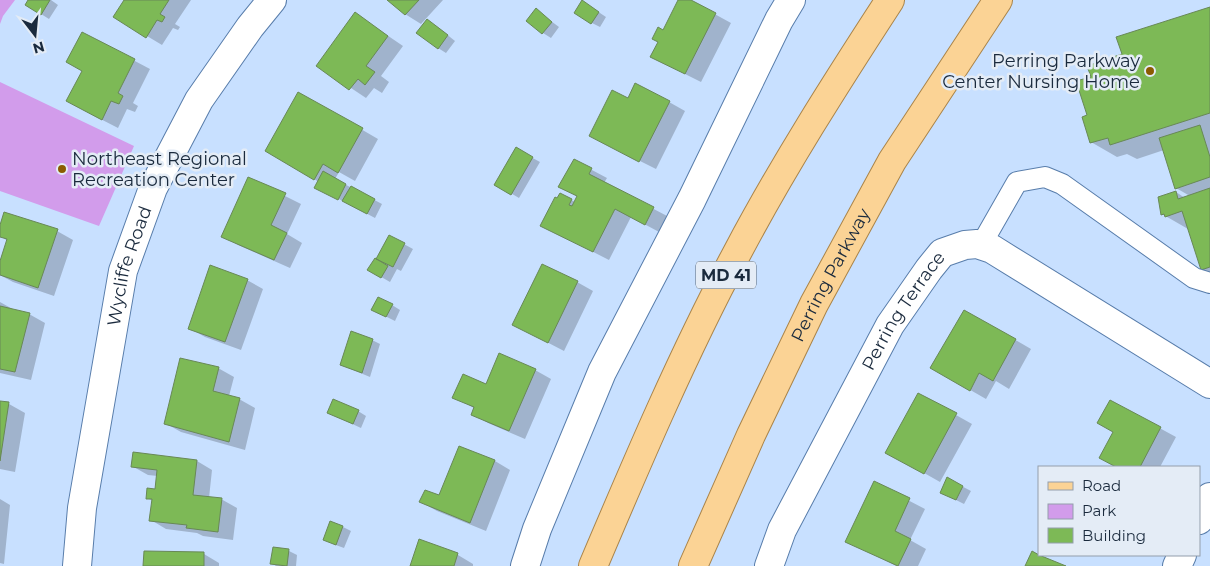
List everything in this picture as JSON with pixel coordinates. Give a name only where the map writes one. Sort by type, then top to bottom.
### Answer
[{"type":"main road","name":"MD 41","points":[[593,566],[662,406],[737,253],[815,115],[890,0]]},
{"type":"main road","name":"Perring Parkway","points":[[692,566],[751,435],[819,296],[892,161],[998,0]]},
{"type":"street","name":"Wycliffe Road","points":[[77,566],[82,508],[123,271],[153,188],[199,100],[250,27],[272,0]]},
{"type":"street","points":[[525,566],[537,529],[602,372],[692,199],[779,20],[791,0]]},
{"type":"street","name":"Perring Terrace","points":[[769,566],[782,530],[890,325],[942,253],[965,245],[981,245]]},
{"type":"street","points":[[981,245],[992,249],[1210,384]]},
{"type":"street","points":[[1200,518],[1210,497]]},
{"type":"lane","points":[[981,245],[1017,182],[1045,177],[1062,184],[1194,278],[1210,283]]},
{"type":"green space","points":[[0,0],[15,0],[3,16],[0,24]]},
{"type":"green space","name":"Northeast Regional Recreation Center","points":[[0,82],[134,146],[99,226],[0,191]]},
{"type":"building","points":[[28,0],[50,0],[41,15],[25,5]]},
{"type":"building","points":[[124,0],[169,0],[160,14],[165,17],[162,22],[157,20],[146,38],[113,17]]},
{"type":"building","points":[[387,0],[419,0],[405,15]]},
{"type":"building","points":[[582,0],[599,12],[591,24],[574,13]]},
{"type":"building","points":[[678,0],[691,0],[716,13],[685,74],[650,57],[658,42],[652,39],[658,27],[663,30]]},
{"type":"building","name":"Perring Parkway Center Nursing Home","points":[[1210,7],[1210,113],[1110,145],[1108,138],[1090,143],[1082,117],[1087,115],[1076,81],[1091,77],[1087,66],[1122,54],[1116,37]]},
{"type":"building","points":[[536,8],[552,22],[542,34],[526,21]]},
{"type":"building","points":[[355,12],[388,36],[366,66],[375,72],[365,85],[358,79],[349,90],[316,66]]},
{"type":"building","points":[[427,19],[448,35],[438,49],[416,33]]},
{"type":"building","points":[[82,32],[135,59],[118,93],[123,96],[119,104],[111,101],[102,120],[66,101],[82,71],[66,62]]},
{"type":"building","points":[[635,83],[670,101],[639,162],[589,136],[612,90],[628,98]]},
{"type":"building","points":[[298,92],[363,128],[338,173],[323,164],[314,180],[265,151]]},
{"type":"building","points":[[1200,125],[1210,157],[1210,177],[1175,189],[1159,138]]},
{"type":"building","points":[[516,147],[533,157],[511,195],[494,185]]},
{"type":"building","points":[[574,159],[592,168],[589,174],[654,207],[645,225],[615,209],[593,252],[540,226],[555,197],[557,198],[560,193],[572,199],[569,205],[572,206],[577,196],[558,187]]},
{"type":"building","points":[[323,171],[346,184],[338,200],[314,188]]},
{"type":"building","points":[[248,177],[286,193],[271,225],[287,233],[274,260],[221,237]]},
{"type":"building","points":[[351,186],[375,199],[367,214],[342,201]]},
{"type":"building","points":[[1210,188],[1210,267],[1201,270],[1182,211],[1165,217],[1164,214],[1161,215],[1158,197],[1176,191],[1178,199]]},
{"type":"building","points":[[4,212],[58,229],[38,288],[0,275],[0,261],[7,239],[0,237],[0,225]]},
{"type":"building","points":[[389,235],[405,243],[393,267],[376,259]]},
{"type":"building","points":[[375,258],[388,266],[381,278],[367,270]]},
{"type":"building","points":[[542,264],[578,281],[548,343],[512,325]]},
{"type":"building","points":[[210,265],[248,279],[225,342],[188,329]]},
{"type":"building","points":[[378,297],[393,304],[386,317],[371,310]]},
{"type":"building","points":[[0,306],[30,313],[15,372],[0,369]]},
{"type":"building","points":[[964,310],[1016,339],[993,381],[979,373],[970,391],[930,368]]},
{"type":"building","points":[[351,331],[373,339],[362,373],[340,365]]},
{"type":"building","points":[[499,353],[536,369],[509,431],[471,415],[474,407],[452,398],[463,374],[486,384]]},
{"type":"building","points":[[180,358],[219,367],[213,391],[240,398],[229,442],[164,424]]},
{"type":"building","points":[[918,393],[957,413],[924,474],[885,453]]},
{"type":"building","points":[[333,399],[359,410],[353,424],[327,413]]},
{"type":"building","points":[[1110,400],[1161,427],[1141,466],[1114,466],[1099,458],[1113,432],[1097,423]]},
{"type":"building","points":[[0,401],[9,402],[0,461]]},
{"type":"building","points":[[459,446],[495,460],[470,523],[419,502],[425,490],[439,495]]},
{"type":"building","points":[[133,452],[197,460],[193,495],[222,498],[218,532],[186,528],[187,525],[149,521],[152,499],[146,499],[147,488],[155,489],[157,470],[131,467]]},
{"type":"building","points":[[947,477],[963,486],[956,500],[940,493]]},
{"type":"building","points":[[874,481],[910,498],[895,531],[911,539],[898,566],[845,542]]},
{"type":"building","points":[[330,521],[343,526],[336,545],[323,540]]},
{"type":"building","points":[[419,539],[458,553],[454,566],[410,566]]},
{"type":"building","points":[[273,547],[289,549],[287,566],[270,564]]},
{"type":"building","points":[[144,551],[204,552],[204,566],[143,566]]},
{"type":"building","points":[[1032,551],[1038,556],[1066,566],[1025,566]]},
{"type":"place","name":"Perring Parkway Center Nursing Home","points":[[1150,71]]},
{"type":"place","name":"Northeast Regional Recreation Center","points":[[62,169]]}]
